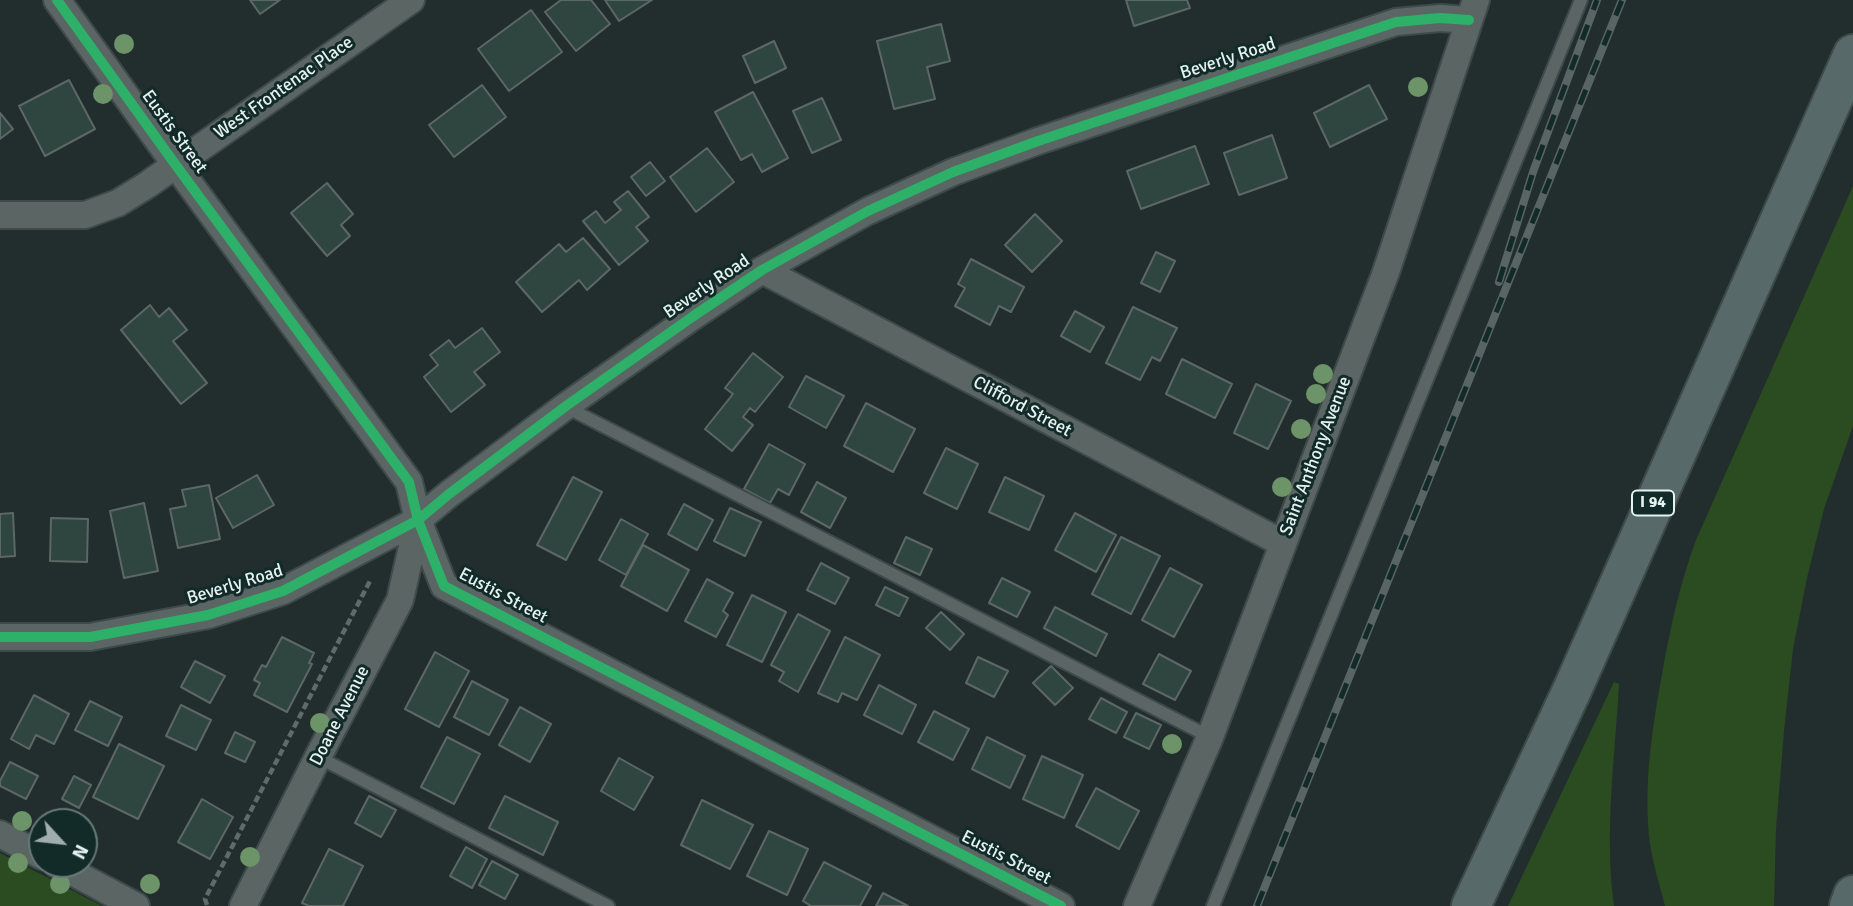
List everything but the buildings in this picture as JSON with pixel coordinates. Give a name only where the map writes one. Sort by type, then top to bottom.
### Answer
[{"type":"highway","name":"I 94","points":[[1471,906],[1573,688],[1853,54]]},
{"type":"highway","points":[[1849,906],[1853,895]]},
{"type":"street","name":"Eustis Street","points":[[57,0],[409,482],[418,520],[444,586],[1060,906]]},
{"type":"street","name":"West Frontenac Place","points":[[0,215],[85,215],[118,204],[411,0]]},
{"type":"street","name":"Beverly Road","points":[[0,637],[90,637],[208,615],[283,592],[418,520],[566,406],[692,317],[762,270],[868,211],[953,173],[1038,141],[1396,22],[1440,18],[1472,10]]},
{"type":"street","name":"Saint Anthony Avenue","points":[[1137,906],[1210,737],[1386,272],[1472,10]]},
{"type":"street","name":"Clifford Street","points":[[762,270],[1283,543]]},
{"type":"street","name":"Doane Avenue","points":[[243,906],[400,600],[418,520]]},
{"type":"street","points":[[0,834],[28,849]]},
{"type":"street","points":[[83,878],[136,906]]},
{"type":"lane","points":[[1213,906],[1581,0]]},
{"type":"lane","points":[[566,406],[1210,737]]},
{"type":"lane","points":[[318,757],[608,906]]},
{"type":"path","points":[[207,905],[205,899],[371,579]]},
{"type":"green space","points":[[1853,186],[1853,426],[1824,509],[1793,649],[1776,829],[1774,906],[1665,906],[1650,844],[1648,779],[1658,695],[1680,589],[1696,540]]},
{"type":"green space","points":[[1614,682],[1619,684],[1610,822],[1614,906],[1508,906]]},
{"type":"green space","points":[[0,853],[28,868],[28,878],[48,878],[102,906],[0,906]]},
{"type":"railway","points":[[1499,282],[1533,172],[1597,0]]},
{"type":"railway","points":[[1257,906],[1622,0]]},
{"type":"cycle path","points":[[57,0],[409,482],[418,520],[444,586],[1061,906]]},
{"type":"cycle path","points":[[0,637],[90,637],[208,615],[283,591],[418,520],[566,406],[692,317],[762,270],[868,211],[953,172],[1038,141],[1396,22],[1440,18],[1469,20]]}]
